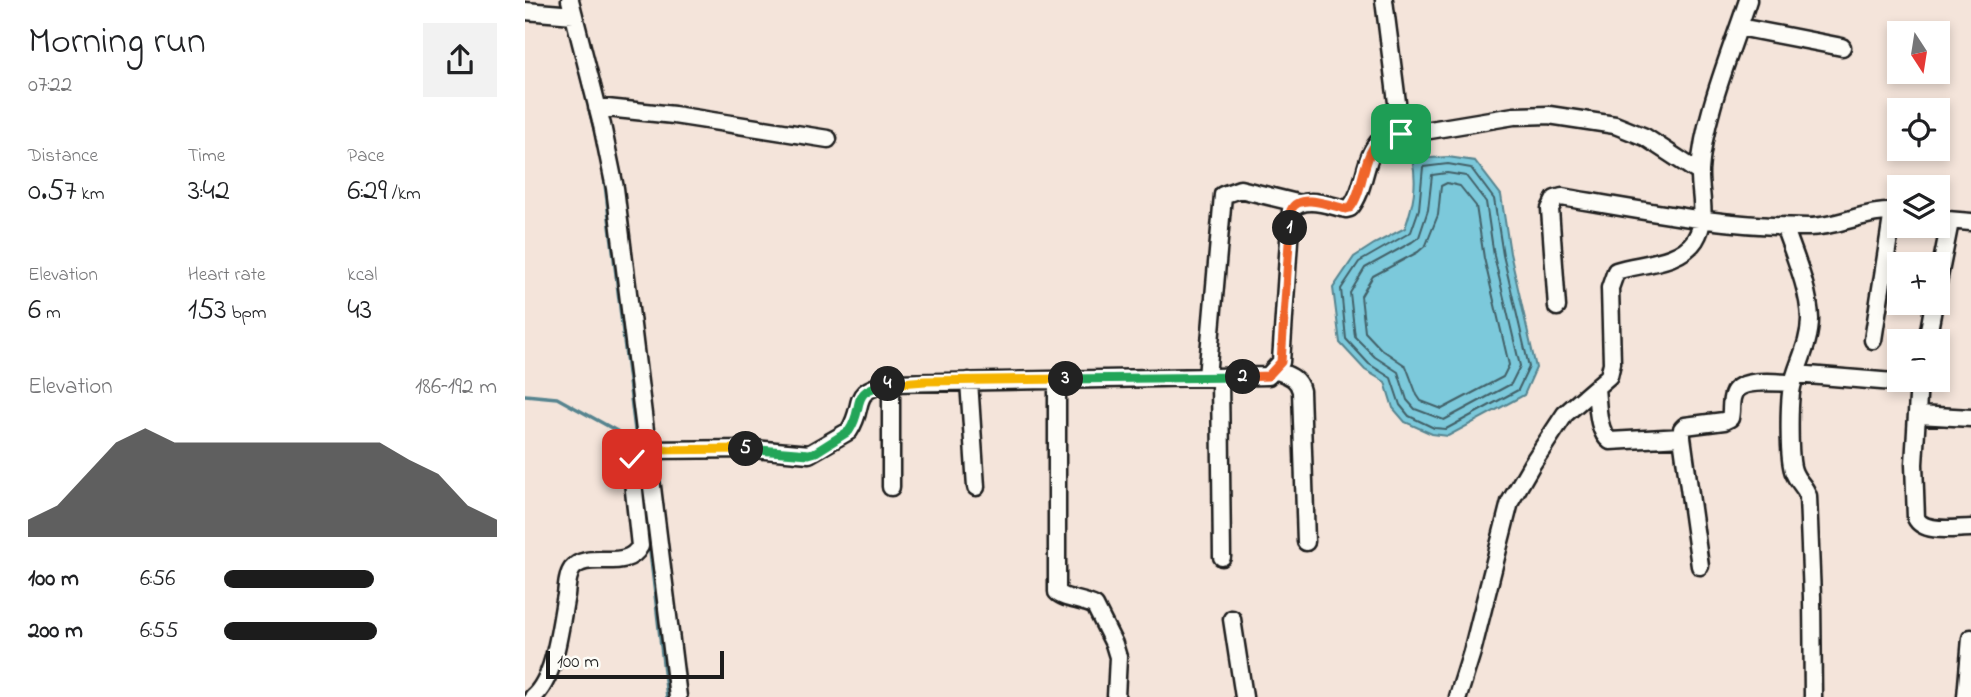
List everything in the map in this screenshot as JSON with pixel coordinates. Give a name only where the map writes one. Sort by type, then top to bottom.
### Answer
[{"type":"street","points":[[1384,0],[1401,134]]},
{"type":"street","points":[[1458,697],[1510,502],[1565,414],[1609,376],[1612,363],[1610,288],[1616,271],[1667,259],[1695,241],[1702,221],[1704,195],[1700,173],[1707,126],[1748,0]]},
{"type":"street","points":[[525,11],[568,11],[597,107],[615,188],[643,457],[678,697]]},
{"type":"street","points":[[1739,27],[1842,47]]},
{"type":"street","points":[[597,107],[828,139]]},
{"type":"street","points":[[1222,557],[1213,377],[1223,195],[1240,190],[1297,203],[1310,201],[1350,208],[1370,155],[1382,138],[1514,116],[1549,115],[1615,125],[1645,137],[1700,173]]},
{"type":"street","points":[[1557,307],[1550,209],[1555,199],[1562,197],[1702,221],[1784,226],[1832,225],[1887,212]]},
{"type":"street","points":[[533,697],[539,692],[548,675],[558,639],[569,573],[573,567],[581,562],[621,560],[630,556],[640,546],[631,463],[643,457],[754,449],[809,454],[816,452],[849,431],[859,400],[865,391],[891,383],[1268,376],[1281,362],[1291,211],[1297,203]]},
{"type":"street","points":[[1950,219],[1971,222]]},
{"type":"street","points":[[1784,226],[1804,284],[1810,320],[1806,344],[1794,379],[1791,459],[1792,471],[1804,485],[1808,496],[1813,697]]},
{"type":"street","points":[[1873,340],[1891,238]]},
{"type":"street","points":[[1275,370],[1291,376],[1299,383],[1301,391],[1306,542]]},
{"type":"street","points":[[1700,566],[1682,437],[1685,425],[1730,418],[1733,394],[1741,385],[1794,379],[1887,381]]},
{"type":"street","points":[[1057,380],[1057,592],[1060,597],[1080,599],[1095,606],[1118,657],[1117,697]]},
{"type":"street","points":[[969,381],[976,487]]},
{"type":"street","points":[[891,383],[891,488]]},
{"type":"street","points":[[1595,389],[1602,428],[1605,437],[1611,441],[1682,437]]},
{"type":"street","points":[[1918,392],[1914,464],[1916,518],[1919,524],[1926,528],[1971,527]]},
{"type":"street","points":[[1917,415],[1971,418]]},
{"type":"street","points":[[1233,619],[1244,697]]},
{"type":"street","points":[[1966,697],[1971,638]]},
{"type":"water","points":[[1448,157],[1475,161],[1501,195],[1510,253],[1536,368],[1524,395],[1448,436],[1432,434],[1405,422],[1393,408],[1385,382],[1365,370],[1340,343],[1333,288],[1354,257],[1405,228],[1414,194],[1412,159]]},
{"type":"waterway","points":[[574,48],[600,153]]},
{"type":"waterway","points":[[603,168],[638,455]]},
{"type":"waterway","points":[[525,395],[557,398],[637,442]]},
{"type":"waterway","points":[[640,466],[667,697]]},
{"type":"route","points":[[632,459],[649,461],[647,450],[754,449],[797,454],[816,452],[849,431],[859,400],[865,391],[891,383],[1268,376],[1281,362],[1291,211],[1297,203],[1310,201],[1350,208],[1375,145],[1382,138],[1401,134]]}]
